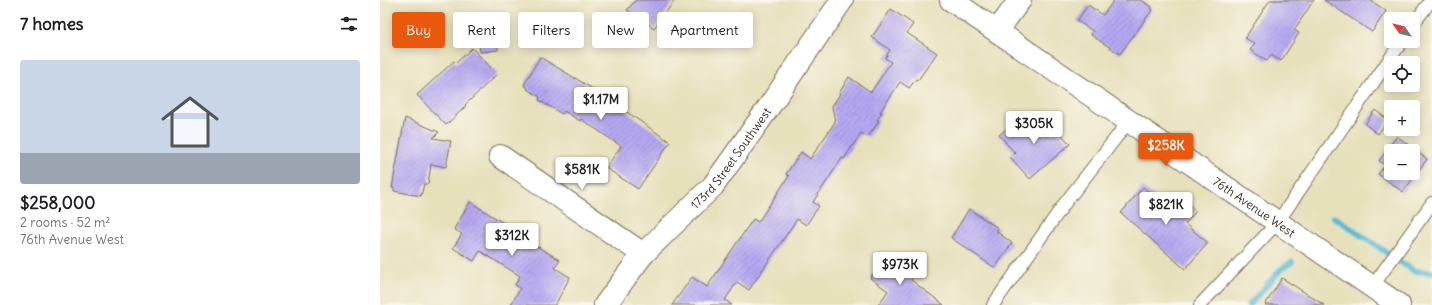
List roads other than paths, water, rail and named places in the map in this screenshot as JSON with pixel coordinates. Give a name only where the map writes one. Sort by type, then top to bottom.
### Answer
[{"type":"street","name":"173rd Street Southwest","points":[[605,305],[643,254],[713,186],[842,0]]},
{"type":"street","name":"76th Avenue West","points":[[952,0],[1278,223],[1382,298]]},
{"type":"street","points":[[997,31],[1020,0]]},
{"type":"street","points":[[500,156],[643,254]]},
{"type":"lane","points":[[1420,14],[1427,2]]},
{"type":"lane","points":[[1200,305],[1278,223],[1397,48]]},
{"type":"lane","points":[[993,305],[1065,203],[1129,121]]},
{"type":"lane","points":[[1382,298],[1432,203]]},
{"type":"waterway","points":[[1334,217],[1414,271],[1432,272]]},
{"type":"waterway","points":[[1249,305],[1281,269],[1292,262]]}]
